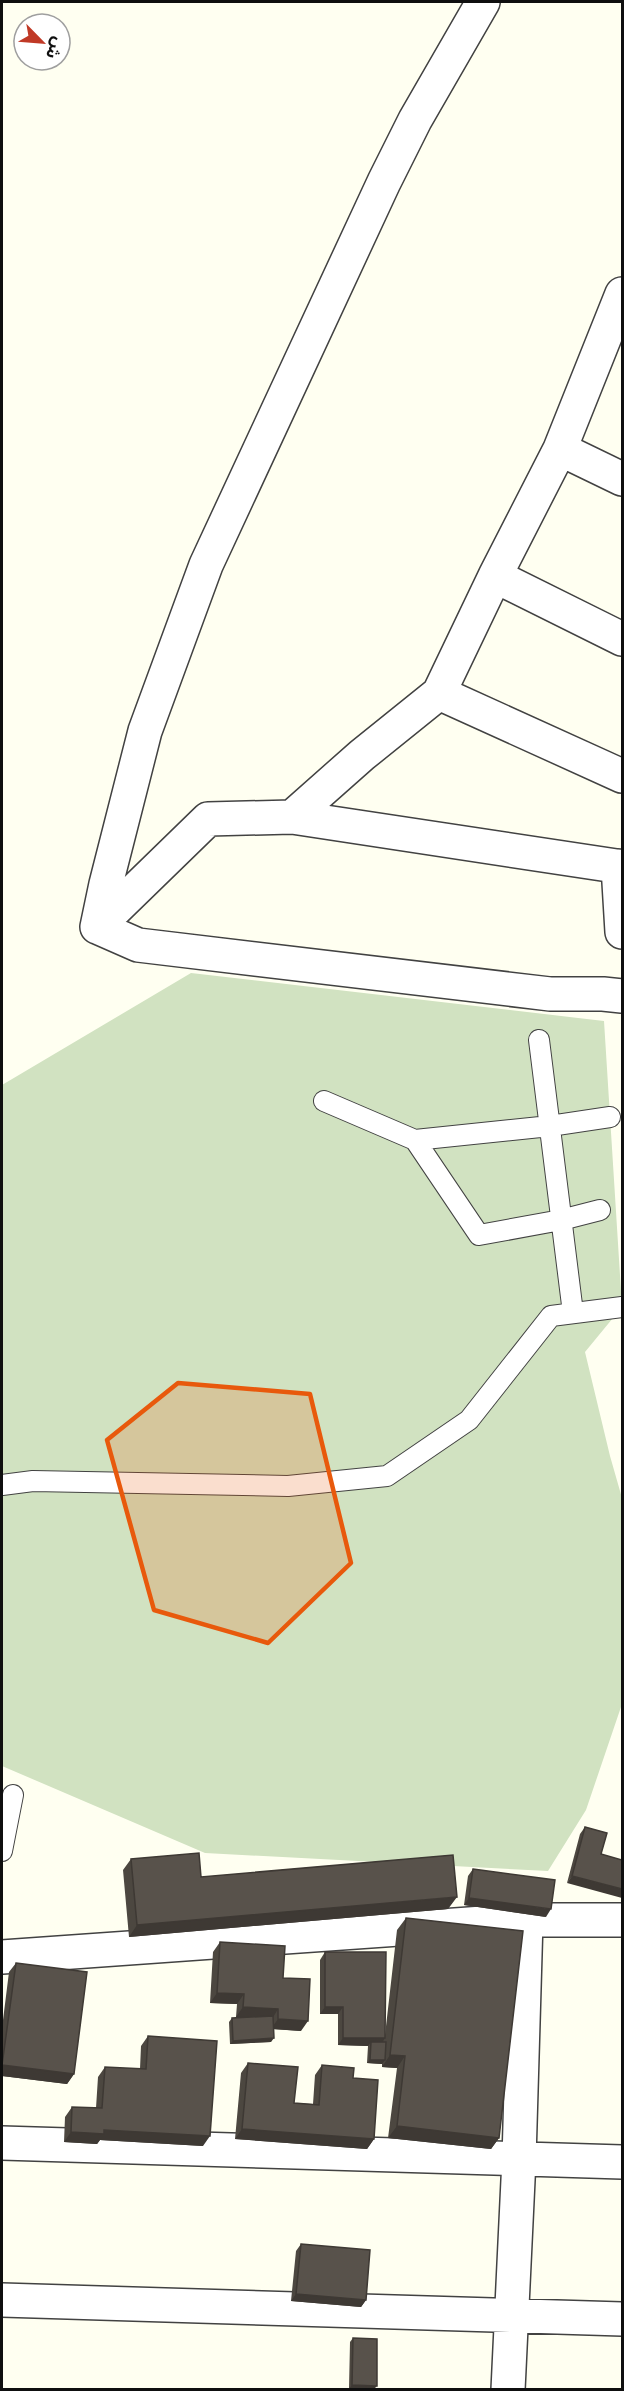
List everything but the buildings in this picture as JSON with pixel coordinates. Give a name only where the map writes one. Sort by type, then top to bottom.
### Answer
[{"type":"street","points":[[97,927],[145,731],[206,565],[384,182],[416,120],[483,2]]},
{"type":"street","points":[[292,817],[362,755],[439,693],[495,576],[560,449],[621,300]]},
{"type":"street","points":[[560,449],[622,479]]},
{"type":"street","points":[[495,576],[622,639]]},
{"type":"street","points":[[439,693],[622,776]]},
{"type":"street","points":[[97,927],[208,819],[292,817],[620,866],[622,932]]},
{"type":"street","points":[[97,927],[138,945],[550,994],[622,996]]},
{"type":"street","points":[[508,2390],[519,2159],[526,1920]]},
{"type":"street","points":[[2,1957],[526,1920],[622,1920]]},
{"type":"street","points":[[2,2143],[622,2162]]},
{"type":"street","points":[[2,2300],[622,2319]]},
{"type":"lane","points":[[539,1040],[573,1313]]},
{"type":"lane","points":[[324,1101],[415,1140],[550,1126],[610,1117]]},
{"type":"lane","points":[[415,1140],[479,1234],[561,1220],[600,1210]]},
{"type":"lane","points":[[2,1485],[33,1481],[288,1486],[387,1476],[469,1420],[551,1316],[622,1307]]},
{"type":"lane","points":[[2,1842],[13,1795]]},
{"type":"highlighted area","points":[[178,1383],[310,1394],[351,1563],[268,1643],[154,1610],[107,1440]]},
{"type":"green space","points":[[191,973],[604,1021],[622,1307],[585,1352],[622,1498],[622,1704],[586,1810],[548,1871],[205,1853],[2,1766],[2,1085]]}]
